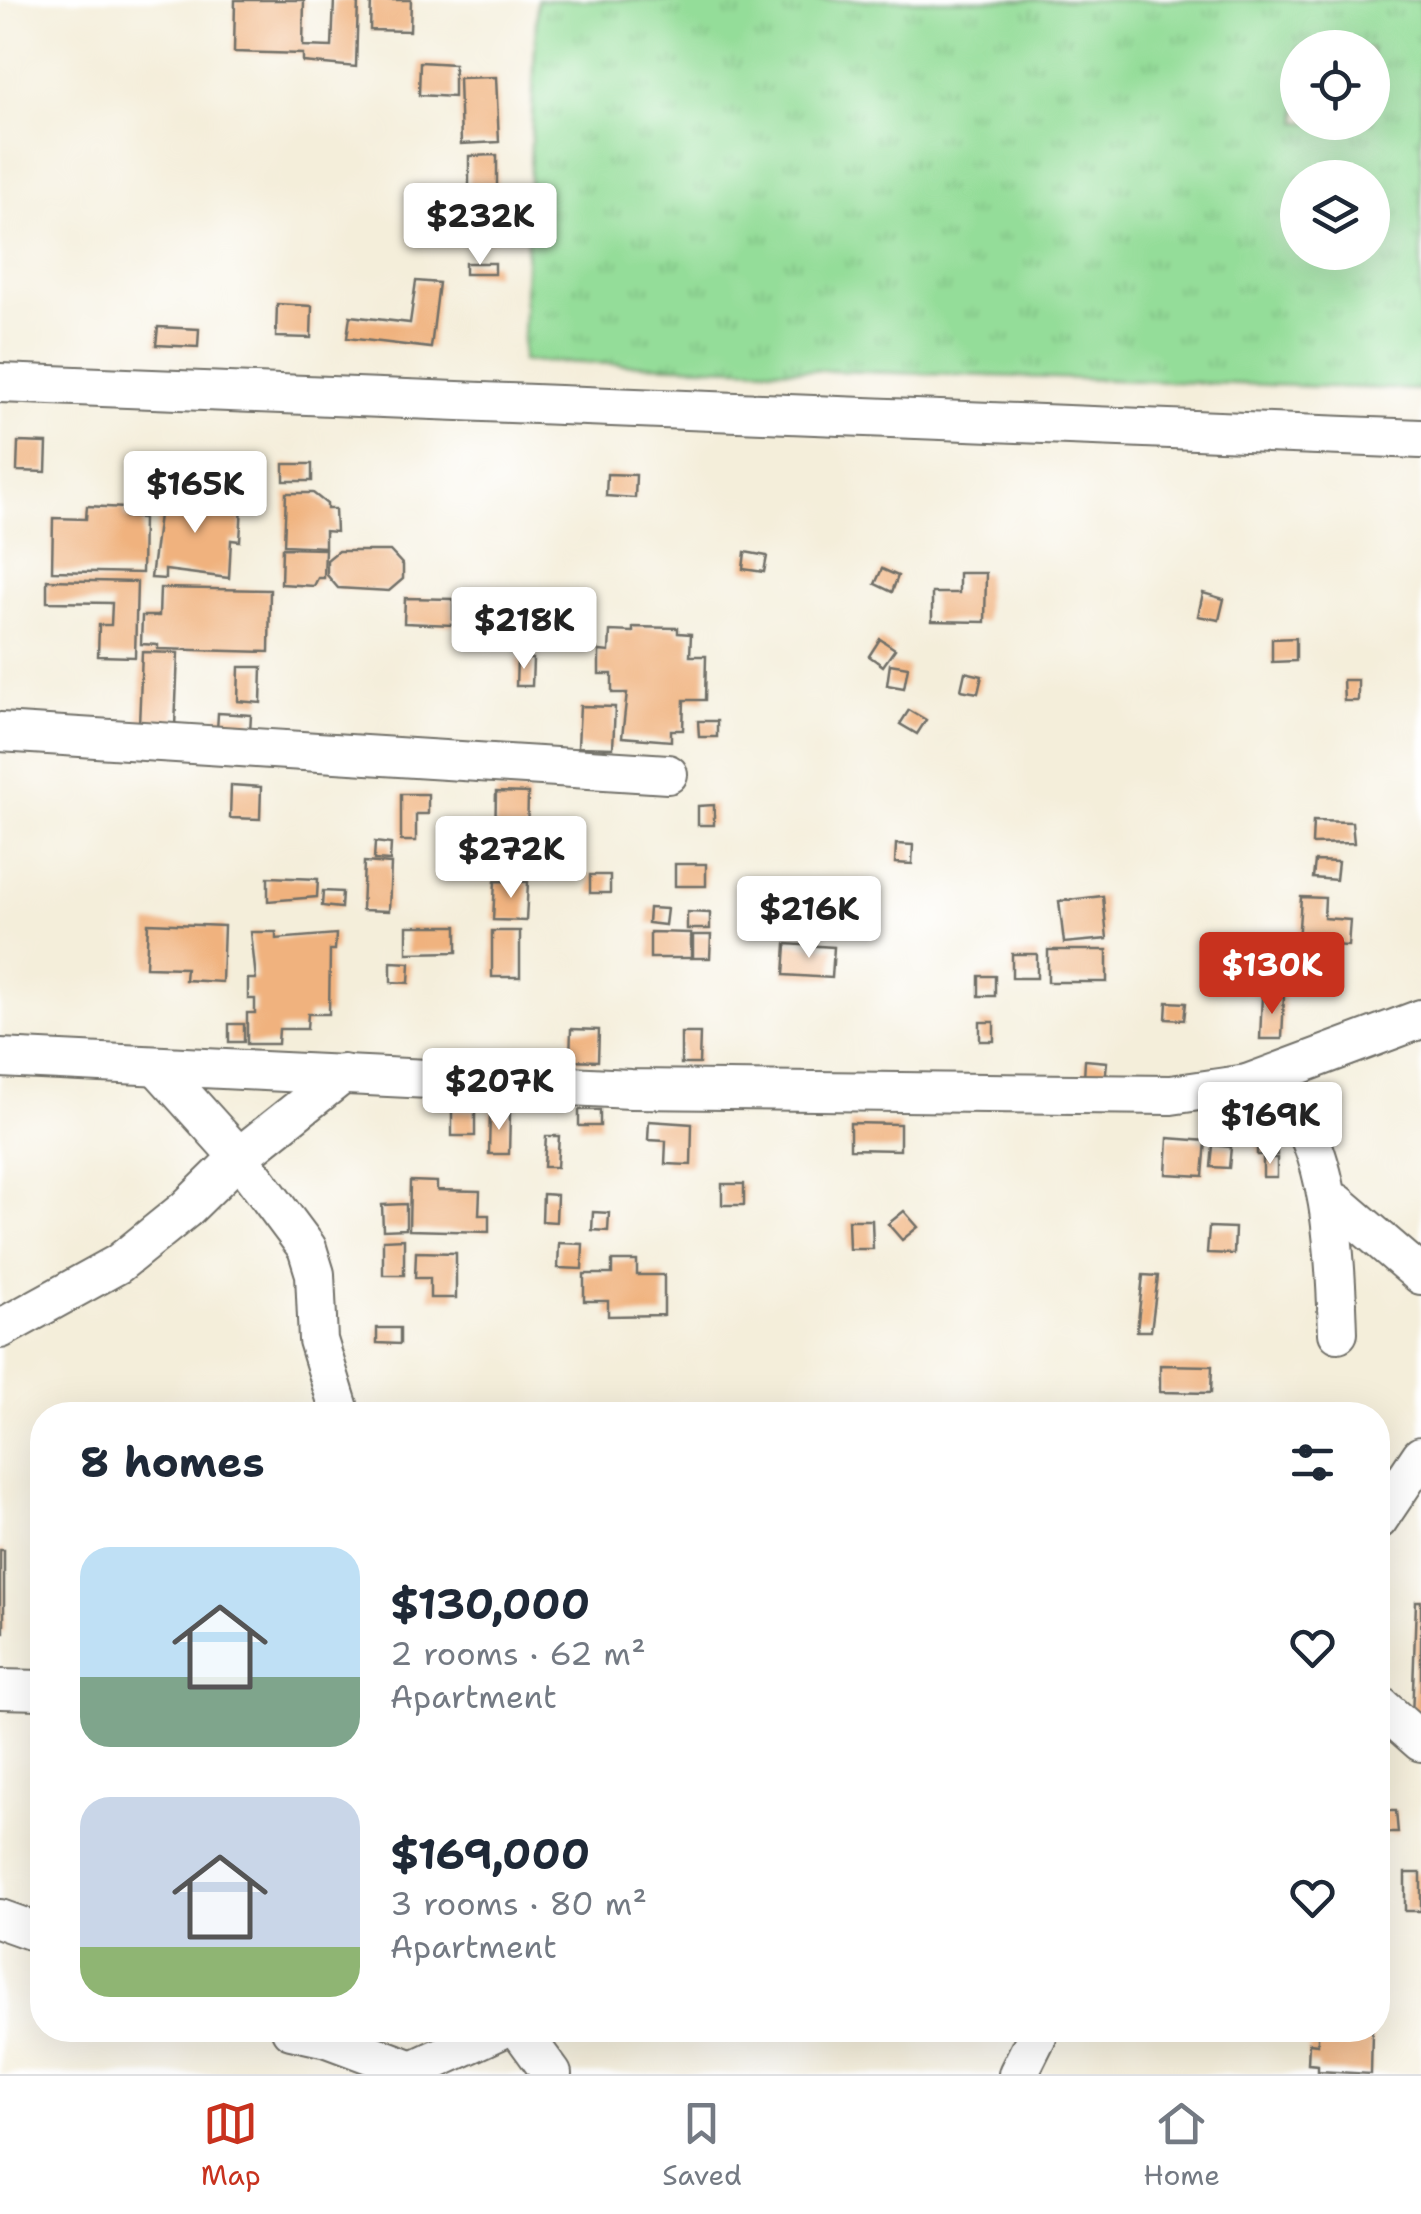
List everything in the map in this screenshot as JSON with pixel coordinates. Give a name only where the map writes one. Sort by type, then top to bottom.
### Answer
[{"type":"street","points":[[0,383],[1421,439]]},
{"type":"street","points":[[0,732],[668,774]]},
{"type":"street","points":[[0,1058],[631,1088],[1171,1095],[1248,1084],[1421,1019]]},
{"type":"street","points":[[157,1066],[240,1157],[314,1263],[318,1340],[336,1402]]},
{"type":"street","points":[[0,1329],[118,1264],[342,1074]]},
{"type":"street","points":[[1248,1084],[1283,1102],[1302,1122],[1324,1186],[1333,1235],[1338,1334]]},
{"type":"street","points":[[1337,1203],[1421,1275]]},
{"type":"street","points":[[1390,1502],[1421,1456]]},
{"type":"street","points":[[0,1689],[30,1690]]},
{"type":"street","points":[[1390,1711],[1421,1742]]},
{"type":"street","points":[[0,1919],[30,1930]]},
{"type":"street","points":[[337,2042],[413,2073],[476,2042]]},
{"type":"street","points":[[529,2042],[552,2074]]},
{"type":"street","points":[[1018,2074],[1034,2042]]},
{"type":"green space","points":[[537,0],[1421,0],[1421,390],[522,361]]},
{"type":"building","points":[[235,0],[304,0],[303,46],[332,47],[334,0],[358,0],[356,67],[303,62],[303,54],[234,52]]},
{"type":"building","points":[[371,0],[411,0],[410,31],[370,30]]},
{"type":"building","points":[[420,62],[454,64],[454,97],[419,95]]},
{"type":"building","points":[[496,77],[499,142],[461,144],[459,78]]},
{"type":"building","points":[[497,155],[497,188],[469,188],[469,156]]},
{"type":"building","points":[[496,209],[497,240],[473,241],[472,210]]},
{"type":"building","points":[[465,263],[495,263],[495,274],[465,274]]},
{"type":"building","points":[[416,281],[439,283],[431,348],[347,338],[350,316],[410,323]]},
{"type":"building","points":[[277,304],[312,306],[311,338],[276,337]]},
{"type":"building","points":[[158,327],[199,329],[198,347],[156,345]]},
{"type":"building","points":[[18,442],[47,443],[46,472],[17,471]]},
{"type":"building","points":[[284,464],[312,464],[312,481],[284,481]]},
{"type":"building","points":[[607,474],[636,475],[635,498],[606,496]]},
{"type":"building","points":[[178,489],[202,490],[202,502],[242,504],[240,541],[231,540],[229,578],[165,570],[165,579],[151,578],[161,499],[177,499]]},
{"type":"building","points":[[286,493],[313,493],[327,504],[327,509],[335,509],[336,532],[325,531],[325,547],[284,545]]},
{"type":"building","points":[[87,506],[125,508],[125,517],[143,518],[142,573],[52,571],[53,518],[86,519]]},
{"type":"building","points":[[282,548],[325,549],[324,578],[318,578],[314,586],[281,584]]},
{"type":"building","points":[[338,551],[390,551],[403,565],[403,579],[389,591],[338,588],[327,575],[327,560]]},
{"type":"building","points":[[745,552],[767,556],[764,572],[743,569]]},
{"type":"building","points":[[882,569],[898,576],[892,592],[875,584]]},
{"type":"building","points":[[959,573],[986,573],[985,622],[932,621],[932,593],[959,593]]},
{"type":"building","points":[[47,580],[137,582],[135,657],[98,656],[99,625],[111,625],[112,603],[47,602]]},
{"type":"building","points":[[160,588],[270,590],[269,652],[158,649],[158,645],[141,644],[142,616],[159,616]]},
{"type":"building","points":[[1203,593],[1224,599],[1219,620],[1198,616]]},
{"type":"building","points":[[405,598],[453,599],[453,625],[404,623]]},
{"type":"building","points":[[514,605],[538,605],[537,631],[514,630]]},
{"type":"building","points":[[633,627],[678,628],[678,633],[691,634],[690,656],[706,656],[705,700],[684,700],[683,730],[671,730],[671,741],[622,737],[627,693],[612,693],[612,674],[599,674],[599,651],[609,652],[610,631],[633,632]]},
{"type":"building","points":[[1296,638],[1296,661],[1272,662],[1272,639]]},
{"type":"building","points":[[880,639],[895,649],[883,666],[869,656]]},
{"type":"building","points":[[142,652],[178,653],[175,727],[139,725]]},
{"type":"building","points":[[517,659],[533,659],[532,686],[516,686]]},
{"type":"building","points":[[890,664],[908,667],[904,688],[887,685]]},
{"type":"building","points":[[239,667],[262,667],[261,703],[238,701]]},
{"type":"building","points":[[965,672],[982,676],[978,693],[961,690]]},
{"type":"building","points":[[1343,680],[1358,680],[1358,701],[1344,701]]},
{"type":"building","points":[[580,706],[615,707],[613,748],[578,747]]},
{"type":"building","points":[[909,710],[926,720],[917,734],[900,724]]},
{"type":"building","points":[[218,713],[251,715],[250,733],[217,731]]},
{"type":"building","points":[[698,721],[717,721],[717,737],[699,737]]},
{"type":"building","points":[[231,785],[261,787],[260,819],[230,818]]},
{"type":"building","points":[[496,792],[528,793],[527,841],[495,840]]},
{"type":"building","points":[[401,794],[428,794],[428,814],[416,814],[416,841],[401,841]]},
{"type":"building","points":[[714,805],[714,825],[698,825],[698,806]]},
{"type":"building","points":[[1313,821],[1352,822],[1354,843],[1312,844]]},
{"type":"building","points":[[375,842],[391,844],[390,861],[374,860]]},
{"type":"building","points":[[504,844],[526,844],[526,869],[503,868]]},
{"type":"building","points":[[896,844],[913,845],[912,864],[895,863]]},
{"type":"building","points":[[1315,861],[1338,862],[1336,880],[1313,878]]},
{"type":"building","points":[[364,862],[391,864],[389,911],[362,910]]},
{"type":"building","points":[[675,864],[706,864],[706,886],[675,886]]},
{"type":"building","points":[[590,875],[610,875],[610,893],[590,893]]},
{"type":"building","points":[[268,877],[318,879],[317,897],[268,901]]},
{"type":"building","points":[[495,881],[528,882],[526,921],[493,920]]},
{"type":"building","points":[[323,891],[342,892],[341,908],[322,906]]},
{"type":"building","points":[[1103,896],[1107,939],[1064,943],[1059,901]]},
{"type":"building","points":[[1301,897],[1325,898],[1324,918],[1350,920],[1348,946],[1298,943]]},
{"type":"building","points":[[649,908],[667,909],[665,925],[648,923]]},
{"type":"building","points":[[687,912],[710,913],[710,929],[687,929]]},
{"type":"building","points":[[148,923],[224,926],[222,982],[185,980],[186,968],[146,967]]},
{"type":"building","points":[[407,926],[457,926],[457,952],[407,953]]},
{"type":"building","points":[[492,931],[520,931],[520,977],[492,977]]},
{"type":"building","points":[[251,932],[276,932],[276,939],[336,934],[335,950],[330,950],[329,1014],[308,1014],[307,1029],[279,1029],[278,1044],[247,1044],[247,1013],[255,1013],[255,999],[248,999],[248,979],[256,979]]},
{"type":"building","points":[[650,932],[691,933],[691,958],[650,958]]},
{"type":"building","points":[[693,935],[711,935],[710,958],[693,958]]},
{"type":"building","points":[[786,944],[834,947],[832,978],[784,975]]},
{"type":"building","points":[[1048,950],[1107,950],[1107,982],[1048,982]]},
{"type":"building","points":[[1237,952],[1286,954],[1285,985],[1236,982]]},
{"type":"building","points":[[1012,954],[1037,954],[1037,978],[1012,978]]},
{"type":"building","points":[[391,962],[410,963],[409,983],[391,982]]},
{"type":"building","points":[[979,976],[995,976],[995,996],[979,996]]},
{"type":"building","points":[[1262,995],[1284,996],[1282,1039],[1260,1039]]},
{"type":"building","points":[[1167,1002],[1186,1003],[1184,1020],[1166,1019]]},
{"type":"building","points":[[980,1022],[994,1022],[994,1041],[980,1041]]},
{"type":"building","points":[[229,1024],[244,1024],[244,1042],[229,1042]]},
{"type":"building","points":[[571,1029],[599,1030],[598,1061],[570,1060]]},
{"type":"building","points":[[681,1033],[700,1033],[699,1064],[681,1064]]},
{"type":"building","points":[[1085,1060],[1107,1062],[1105,1081],[1084,1080]]},
{"type":"building","points":[[452,1110],[475,1110],[475,1136],[452,1136]]},
{"type":"building","points":[[579,1110],[600,1110],[600,1126],[579,1126]]},
{"type":"building","points":[[490,1111],[510,1112],[509,1154],[489,1154]]},
{"type":"building","points":[[649,1121],[692,1124],[691,1165],[665,1164],[666,1141],[648,1140]]},
{"type":"building","points":[[850,1123],[900,1124],[900,1150],[850,1149]]},
{"type":"building","points":[[1257,1134],[1277,1135],[1277,1155],[1257,1155]]},
{"type":"building","points":[[546,1136],[559,1136],[557,1167],[544,1167]]},
{"type":"building","points":[[1168,1138],[1206,1141],[1203,1176],[1166,1174]]},
{"type":"building","points":[[1213,1145],[1231,1147],[1229,1168],[1211,1167]]},
{"type":"building","points":[[1263,1158],[1277,1158],[1277,1177],[1263,1177]]},
{"type":"building","points":[[410,1181],[437,1182],[437,1190],[480,1191],[479,1215],[489,1215],[489,1232],[409,1230]]},
{"type":"building","points":[[722,1184],[744,1184],[744,1205],[722,1205]]},
{"type":"building","points":[[543,1194],[557,1195],[556,1222],[542,1221]]},
{"type":"building","points":[[406,1204],[406,1229],[383,1230],[382,1205]]},
{"type":"building","points":[[904,1211],[918,1227],[902,1240],[888,1224]]},
{"type":"building","points":[[593,1212],[609,1213],[608,1231],[592,1230]]},
{"type":"building","points":[[848,1220],[872,1220],[873,1249],[849,1249]]},
{"type":"building","points":[[1209,1227],[1235,1228],[1234,1254],[1207,1253]]},
{"type":"building","points":[[404,1239],[404,1275],[383,1275],[383,1240]]},
{"type":"building","points":[[559,1243],[583,1244],[582,1269],[558,1268]]},
{"type":"building","points":[[416,1252],[456,1253],[456,1298],[430,1298],[430,1278],[415,1278]]},
{"type":"building","points":[[612,1261],[637,1261],[637,1275],[664,1275],[664,1315],[608,1316],[608,1301],[584,1301],[584,1274],[612,1274]]},
{"type":"building","points":[[1143,1275],[1158,1276],[1151,1331],[1137,1331]]},
{"type":"building","points":[[377,1328],[400,1328],[400,1344],[377,1343]]},
{"type":"building","points":[[1160,1365],[1212,1366],[1211,1393],[1160,1392]]},
{"type":"building","points":[[0,1550],[4,1550],[4,1632],[0,1632]]},
{"type":"building","points":[[1416,1601],[1421,1601],[1421,1720],[1412,1720]]},
{"type":"building","points":[[1390,1811],[1396,1811],[1398,1833],[1390,1833]]},
{"type":"building","points":[[1405,1873],[1421,1873],[1421,1911],[1405,1911]]},
{"type":"building","points":[[1372,2042],[1371,2074],[1318,2071],[1318,2065],[1308,2064],[1309,2043]]}]
